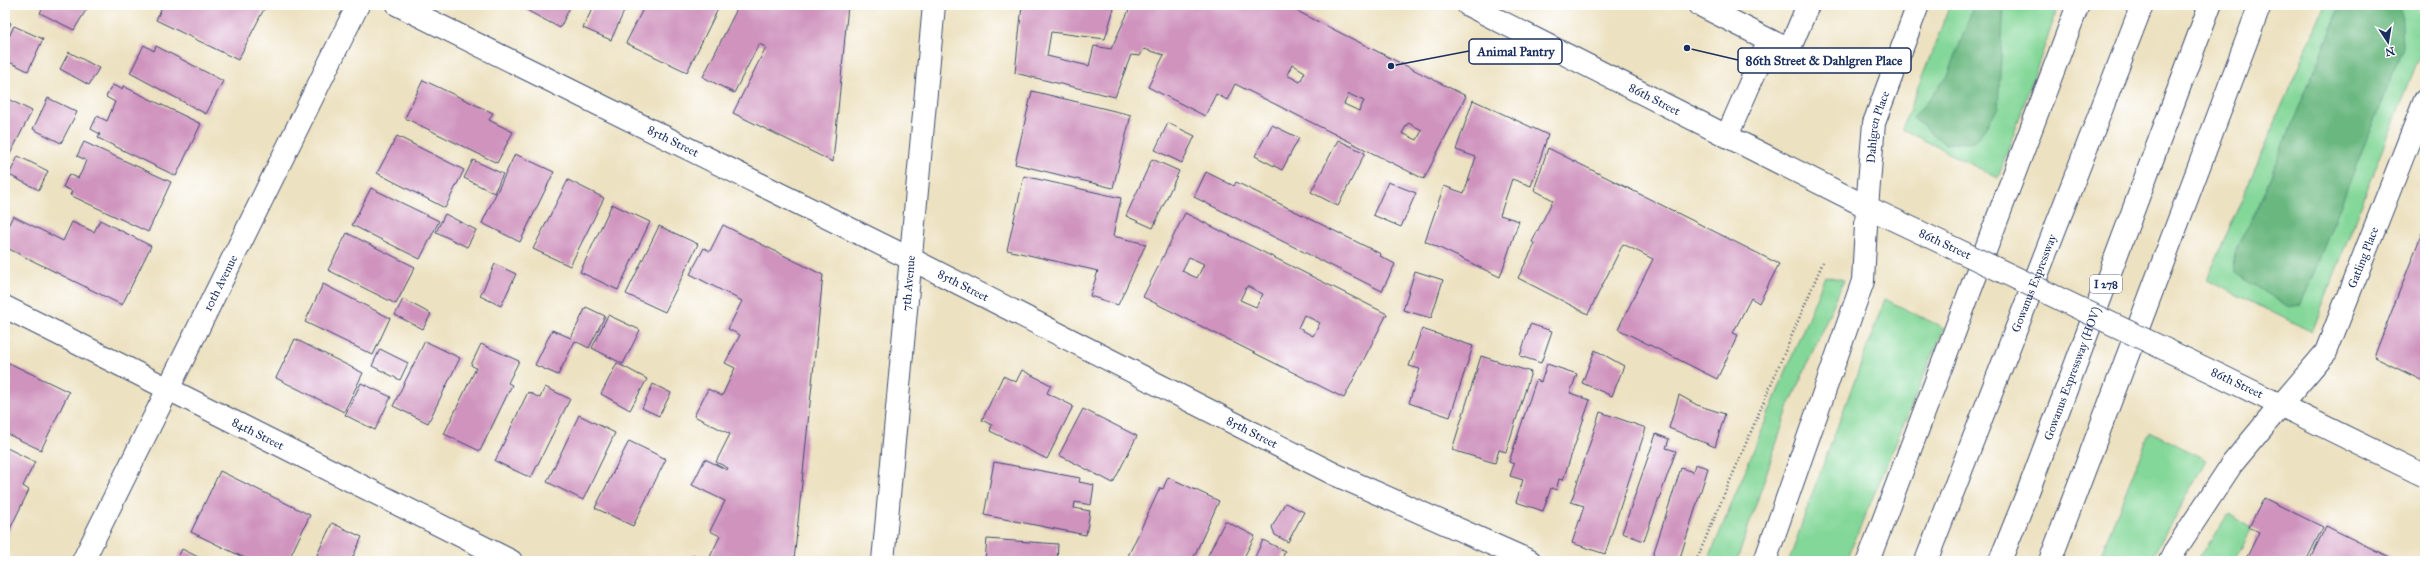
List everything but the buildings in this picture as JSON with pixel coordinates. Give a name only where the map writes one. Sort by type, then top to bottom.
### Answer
[{"type":"main road","name":"10th Avenue","points":[[83,561],[358,5]]},
{"type":"main road","name":"85th Street","points":[[398,5],[911,259],[1334,474],[1530,561]]},
{"type":"main road","name":"7th Avenue","points":[[883,561],[934,5]]},
{"type":"main road","name":"86th Street","points":[[1468,5],[1866,207],[2282,405],[2425,476]]},
{"type":"main road","points":[[1700,5],[1790,50],[1808,5]]},
{"type":"main road","name":"Dahlgren Place","points":[[1765,561],[1863,281],[1866,207],[1874,123],[1918,5]]},
{"type":"main road","points":[[1868,561],[2078,5]]},
{"type":"main road","name":"Gowanus Expressway","points":[[1926,561],[2142,5]]},
{"type":"main road","name":"Gowanus Expressway (HOV)","points":[[2000,561],[2032,481],[2210,5]]},
{"type":"main road","points":[[2050,561],[2260,5]]},
{"type":"main road","points":[[1727,136],[1768,40]]},
{"type":"main road","name":"Gatling Place","points":[[2170,561],[2176,549],[2232,464],[2326,352],[2425,100]]},
{"type":"main road","name":"84th Street","points":[[5,307],[511,561]]},
{"type":"main road","points":[[1915,561],[1949,501]]},
{"type":"path","points":[[1696,561],[1823,262]]},
{"type":"green space","points":[[1950,5],[2059,5],[1998,178],[1902,129]]},
{"type":"green space","points":[[1974,5],[2004,5],[1998,108],[1976,141],[1945,144],[1913,118],[1948,76]]},
{"type":"green space","points":[[2325,5],[2425,5],[2425,42],[2312,332],[2207,280]]},
{"type":"green space","points":[[2339,5],[2401,5],[2403,47],[2301,305],[2287,307],[2235,273],[2234,252],[2258,207],[2334,22]]},
{"type":"green space","points":[[1825,276],[1844,280],[1789,406],[1737,561],[1708,561]]},
{"type":"green space","points":[[1885,299],[1944,328],[1846,561],[1789,561],[1811,497]]},
{"type":"green space","points":[[2150,431],[2206,460],[2150,561],[2098,561]]},
{"type":"green space","points":[[2229,514],[2252,529],[2234,561],[2197,561]]},
{"type":"place","name":"86th Street & Dahlgren Place","points":[[1687,48]]},
{"type":"place","name":"Animal Pantry","points":[[1391,66]]}]
